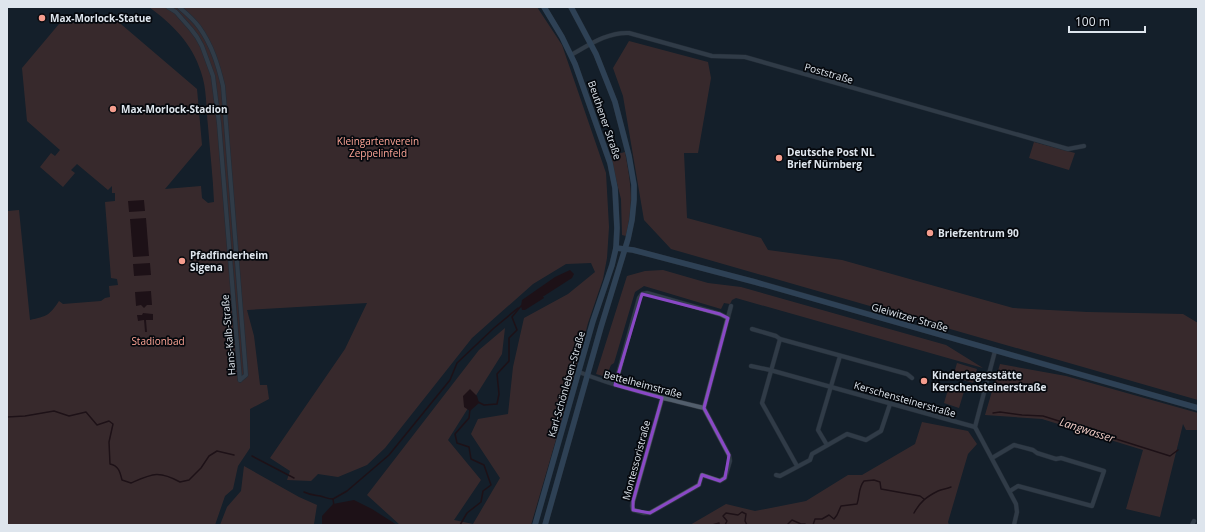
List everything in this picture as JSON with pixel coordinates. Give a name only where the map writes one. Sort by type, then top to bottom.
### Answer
[{"type":"main road","name":"Beuthener Straße","points":[[544,7],[570,55],[589,103],[613,172],[617,214],[616,248]]},
{"type":"main road","name":"Beuthener Straße","points":[[572,7],[604,74],[615,102],[625,138],[634,185],[634,206],[631,227],[625,248]]},
{"type":"main road","name":"Gleiwitzer Straße","points":[[616,248],[625,248],[755,282],[1198,408]]},
{"type":"main road","name":"Karl-Schönleben-Straße","points":[[535,525],[596,312],[616,248]]},
{"type":"main road","name":"Karl-Schönleben-Straße","points":[[545,525],[625,248]]},
{"type":"street","name":"Hans-Kalb-Straße","points":[[168,7],[176,12],[191,29],[202,46],[214,76],[240,380],[246,375],[223,86],[216,58],[199,26],[179,7]]},
{"type":"street","name":"Poststraße","points":[[570,55],[613,34],[628,33],[712,56],[745,57],[1068,149],[1084,146]]},
{"type":"street","points":[[224,186],[231,186]]},
{"type":"street","points":[[615,385],[639,298],[642,294],[647,293],[720,314],[728,318]]},
{"type":"street","points":[[704,408],[731,306]]},
{"type":"street","points":[[752,329],[776,336],[780,339],[907,374],[912,378]]},
{"type":"street","points":[[780,339],[770,370],[762,403],[798,466]]},
{"type":"street","points":[[995,351],[975,427],[1016,504],[1017,512],[1014,525]]},
{"type":"street","points":[[827,445],[818,430],[840,356]]},
{"type":"street","name":"Kerschensteinerstraße","points":[[751,366],[831,386],[975,427]]},
{"type":"street","name":"Bettelheimstraße","points":[[579,372],[615,385],[704,408]]},
{"type":"street","name":"Montessoristraße","points":[[662,398],[632,506],[633,510],[644,513],[650,513],[699,485],[702,475],[720,480],[725,478],[730,461],[729,455],[704,408]]},
{"type":"street","points":[[776,475],[780,476],[810,460],[812,454],[847,434],[866,440],[881,431],[890,404]]},
{"type":"street","points":[[992,458],[1014,445],[1033,450],[1037,453],[1056,459],[1061,458],[1104,471],[1092,506],[1018,486],[1010,491]]},
{"type":"highlighted area","points":[[642,294],[720,314],[728,318],[704,408],[729,455],[725,478],[720,481],[702,475],[699,485],[650,513],[633,510],[633,501],[662,398],[615,385]]},
{"type":"green space","points":[[149,7],[537,7],[562,45],[606,173],[609,227],[607,258],[603,279],[588,323],[569,395],[531,525],[400,525],[367,495],[479,350],[505,328],[502,354],[448,440],[481,480],[454,520],[473,524],[500,478],[471,434],[478,419],[508,414],[513,367],[524,318],[568,294],[595,272],[591,263],[566,264],[533,284],[472,338],[385,448],[367,465],[338,477],[318,474],[311,481],[287,480],[290,471],[270,458],[345,349],[367,303],[247,310],[254,336],[260,385],[267,385],[269,399],[250,409],[250,448],[238,466],[233,489],[225,496],[215,525],[7,525],[7,201],[8,211],[19,210],[30,320],[47,315],[53,310],[59,301],[63,304],[101,301],[110,297],[109,286],[118,285],[117,279],[111,278],[105,202],[115,201],[115,193],[112,193],[112,186],[108,190],[77,164],[71,170],[75,173],[63,187],[40,167],[51,153],[55,156],[60,150],[27,121],[22,68],[59,24],[115,19],[197,89],[202,145],[165,189],[201,186],[202,198],[208,203],[214,202],[205,92],[201,72],[187,43],[166,20]]},
{"type":"green space","points":[[629,41],[708,62],[711,78],[698,153],[684,153],[687,218],[761,238],[768,250],[842,260],[1013,308],[1087,312],[1183,314],[1198,323],[1198,400],[671,249],[644,220],[623,96],[613,68]]},
{"type":"green space","points":[[1034,142],[1075,153],[1069,170],[1029,158]]},
{"type":"green space","points":[[625,152],[631,194],[630,213],[626,236],[622,235],[621,199],[610,156]]},
{"type":"green space","points":[[663,270],[708,283],[741,287],[946,345],[983,368],[736,298],[732,300],[730,304],[724,303],[721,309],[644,286],[635,292],[614,363],[611,365],[606,377],[596,374],[627,276],[645,271]]},
{"type":"green space","points":[[957,363],[977,369],[973,383],[953,377]]},
{"type":"green space","points":[[1000,364],[1066,376],[1198,413],[1198,430],[1186,430],[1183,424],[1160,517],[1126,509],[1143,450],[1042,419],[985,415]]},
{"type":"green space","points":[[950,383],[965,388],[959,408],[944,403]]},
{"type":"green space","points":[[922,422],[968,431],[977,444],[968,454],[948,522],[949,525],[690,525],[726,504],[755,511],[806,501],[848,475],[862,475],[915,444]]},
{"type":"green space","points":[[244,466],[299,497],[317,505],[315,525],[220,525],[227,507],[241,491]]},
{"type":"shaded area","points":[[144,200],[145,211],[129,212],[128,201]]},
{"type":"shaded area","points":[[146,218],[149,256],[133,257],[130,219]]},
{"type":"shaded area","points":[[150,263],[151,275],[134,276],[133,264]]},
{"type":"shaded area","points":[[570,270],[574,274],[572,278],[543,296],[544,298],[525,310],[522,310],[522,300],[555,277]]},
{"type":"shaded area","points":[[151,291],[152,305],[147,305],[144,308],[141,305],[136,306],[135,292]]},
{"type":"shaded area","points":[[143,313],[153,314],[153,320],[146,320],[147,332],[145,332],[144,320],[138,321],[137,315],[142,315]]},
{"type":"shaded area","points":[[470,389],[477,396],[479,403],[470,411],[464,407],[463,396]]},
{"type":"shaded area","points":[[354,500],[372,509],[397,525],[322,525],[322,516],[333,504]]},
{"type":"waterway","name":"Langwasser","points":[[478,402],[484,405],[497,404],[499,394],[497,374],[509,361],[509,338],[517,330],[512,317],[521,306]]},
{"type":"waterway","points":[[333,499],[347,491],[389,455],[450,380],[457,363],[494,328],[518,308]]},
{"type":"waterway","name":"Langwasser","points":[[460,525],[467,513],[481,502],[483,491],[491,485],[484,465],[471,459],[469,447],[457,443],[455,434],[469,418],[470,409]]},
{"type":"waterway","name":"Langwasser","points":[[7,417],[25,416],[54,411],[69,416],[86,412],[97,425],[109,421],[113,424],[109,442],[110,464],[117,468],[120,472],[122,480],[131,483],[144,477],[155,475],[166,476],[180,482],[189,480],[201,468],[209,456],[217,451],[234,455]]},
{"type":"waterway","name":"Langwasser","points":[[993,413],[1000,412],[1043,416],[1170,456],[1178,450]]},
{"type":"waterway","points":[[252,456],[294,478]]},
{"type":"waterway","name":"Langwasser","points":[[813,525],[815,519],[822,519],[829,515],[834,519],[841,506],[857,504],[861,486],[864,481],[874,480],[880,482],[881,489],[920,496],[924,499]]},
{"type":"waterway","name":"Langwasser","points":[[914,513],[921,503],[934,493],[951,487]]},
{"type":"waterway","name":"Langwasser","points":[[304,492],[333,499],[334,506]]},
{"type":"waterway","name":"Langwasser","points":[[725,525],[727,521],[723,516],[726,513],[738,515],[742,512],[746,514],[745,521],[747,525]]},
{"type":"waterway","name":"Langwasser","points":[[787,525],[792,520],[806,525]]},
{"type":"waterway","name":"Langwasser","points":[[712,525],[719,523],[719,525]]},
{"type":"place","name":"Max-Morlock-Statue","points":[[42,18]]},
{"type":"place","name":"Max-Morlock-Stadion","points":[[113,109]]},
{"type":"place","name":"Deutsche Post NL Brief Nürnberg","points":[[779,158]]},
{"type":"place","name":"Briefzentrum 90","points":[[930,233]]},
{"type":"place","name":"Pfadfinderheim Sigena","points":[[182,261]]},
{"type":"place","name":"Kindertagesstätte Kerschensteinerstraße","points":[[924,381]]},
{"type":"park label","name":"Kleingartenverein Zeppelinfeld","points":[[378,146]]},
{"type":"park label","name":"Stadionbad","points":[[158,341]]}]
